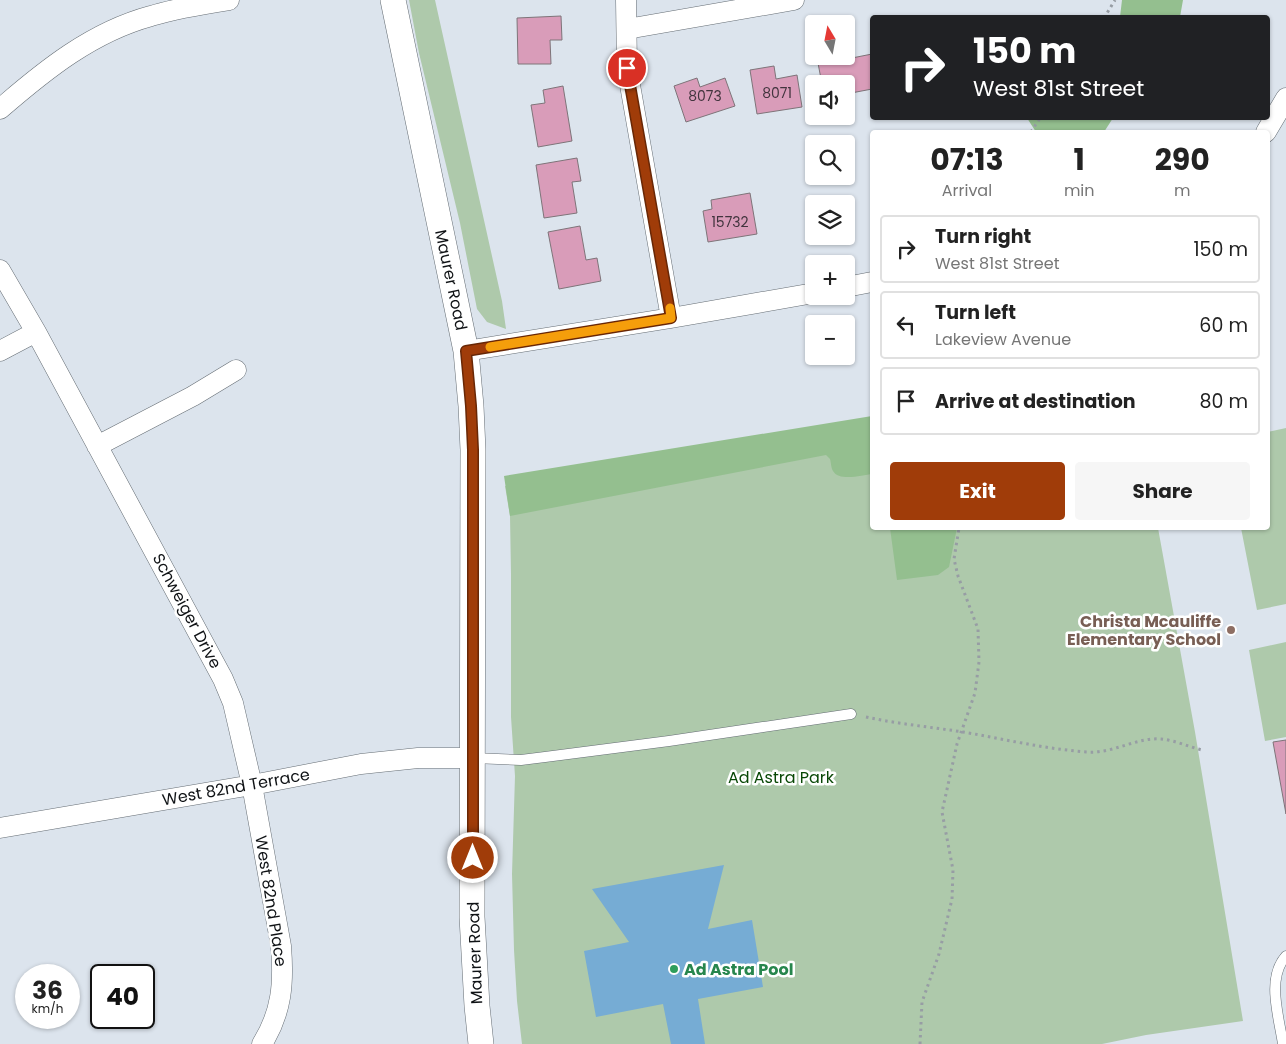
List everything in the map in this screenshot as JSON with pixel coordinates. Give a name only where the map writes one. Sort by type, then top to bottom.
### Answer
[{"type":"street","points":[[0,109],[43,72],[92,41],[117,28],[158,14],[229,0]]},
{"type":"street","name":"Maurer Road","points":[[392,0],[466,351],[471,406],[473,450],[472,917],[481,1044]]},
{"type":"street","points":[[626,0],[627,68],[671,318]]},
{"type":"street","points":[[627,29],[794,0]]},
{"type":"street","points":[[1267,130],[1286,98]]},
{"type":"street","name":"Schweiger Drive","points":[[0,270],[36,332],[223,679],[232,703],[252,785]]},
{"type":"street","points":[[855,285],[870,282]]},
{"type":"street","points":[[466,351],[805,295]]},
{"type":"street","points":[[0,351],[36,332]]},
{"type":"street","points":[[97,446],[193,396],[236,370]]},
{"type":"street","name":"West 82nd Terrace","points":[[0,828],[389,761],[418,758],[473,758]]},
{"type":"street","name":"West 82nd Place","points":[[252,785],[281,946],[283,969],[276,1017],[262,1044]]},
{"type":"lane","points":[[473,758],[521,760],[545,758],[851,714]]},
{"type":"lane","points":[[1284,1044],[1274,984],[1279,963],[1286,956]]},
{"type":"path","points":[[1106,15],[1115,0]]},
{"type":"path","points":[[920,1044],[922,1002],[938,954],[952,900],[954,870],[942,812],[957,744],[976,693],[979,662],[978,629],[958,576],[954,559],[959,530]]},
{"type":"path","points":[[851,714],[891,723],[961,732],[1035,746],[1089,752],[1115,749],[1161,739],[1202,750]]},
{"type":"green space","points":[[409,0],[435,0],[502,301],[506,329],[487,322],[477,309],[460,223],[419,53]]},
{"type":"green space","points":[[1122,0],[1183,0],[1180,15],[1120,15]]},
{"type":"green space","points":[[1028,120],[1112,120],[1105,130],[1035,130]]},
{"type":"green space","points":[[870,416],[870,474],[851,477],[840,476],[833,471],[830,459],[826,455],[510,516],[504,476]]},
{"type":"green space","name":"Ad Astra Park","points":[[870,423],[870,530],[1158,530],[1195,732],[1243,1021],[1146,1035],[1102,1044],[522,1044],[514,950],[512,874],[515,776],[511,717],[510,516],[505,486]]},
{"type":"green space","points":[[1286,428],[1286,604],[1257,610],[1241,530],[1270,530],[1270,432]]},
{"type":"green space","points":[[890,530],[957,530],[949,567],[938,575],[897,580]]},
{"type":"green space","points":[[1286,642],[1286,737],[1265,741],[1249,650]]},
{"type":"water","name":"Ad Astra Pool","points":[[724,865],[708,929],[752,920],[763,987],[698,999],[705,1044],[671,1044],[663,1004],[596,1017],[584,951],[629,942],[592,889]]},
{"type":"building","points":[[561,16],[562,40],[550,40],[551,64],[518,64],[517,18]]},
{"type":"building","points":[[870,54],[870,89],[855,92],[855,75],[820,75],[818,65],[855,65],[855,57]]},
{"type":"building","points":[[774,66],[776,79],[797,75],[802,107],[757,114],[750,70]]},
{"type":"building","points":[[697,78],[700,87],[725,78],[735,106],[686,122],[674,86]]},
{"type":"building","points":[[563,86],[572,141],[538,147],[531,105],[545,103],[543,90]]},
{"type":"building","points":[[577,158],[581,181],[572,182],[577,213],[544,218],[536,165]]},
{"type":"building","points":[[750,193],[757,234],[708,242],[703,211],[712,209],[711,200]]},
{"type":"building","points":[[580,226],[586,260],[597,258],[601,281],[559,289],[548,232]]},
{"type":"building","points":[[1286,740],[1286,814],[1273,742]]},
{"type":"slow traffic","points":[[490,347],[671,318],[670,308]]},
{"type":"place","name":"Christa Mcauliffe Elementary School","points":[[1231,630]]},
{"type":"place","name":"Ad Astra Pool","points":[[674,969]]},
{"type":"route","points":[[473,858],[473,450],[466,351],[671,318],[627,68]]}]
